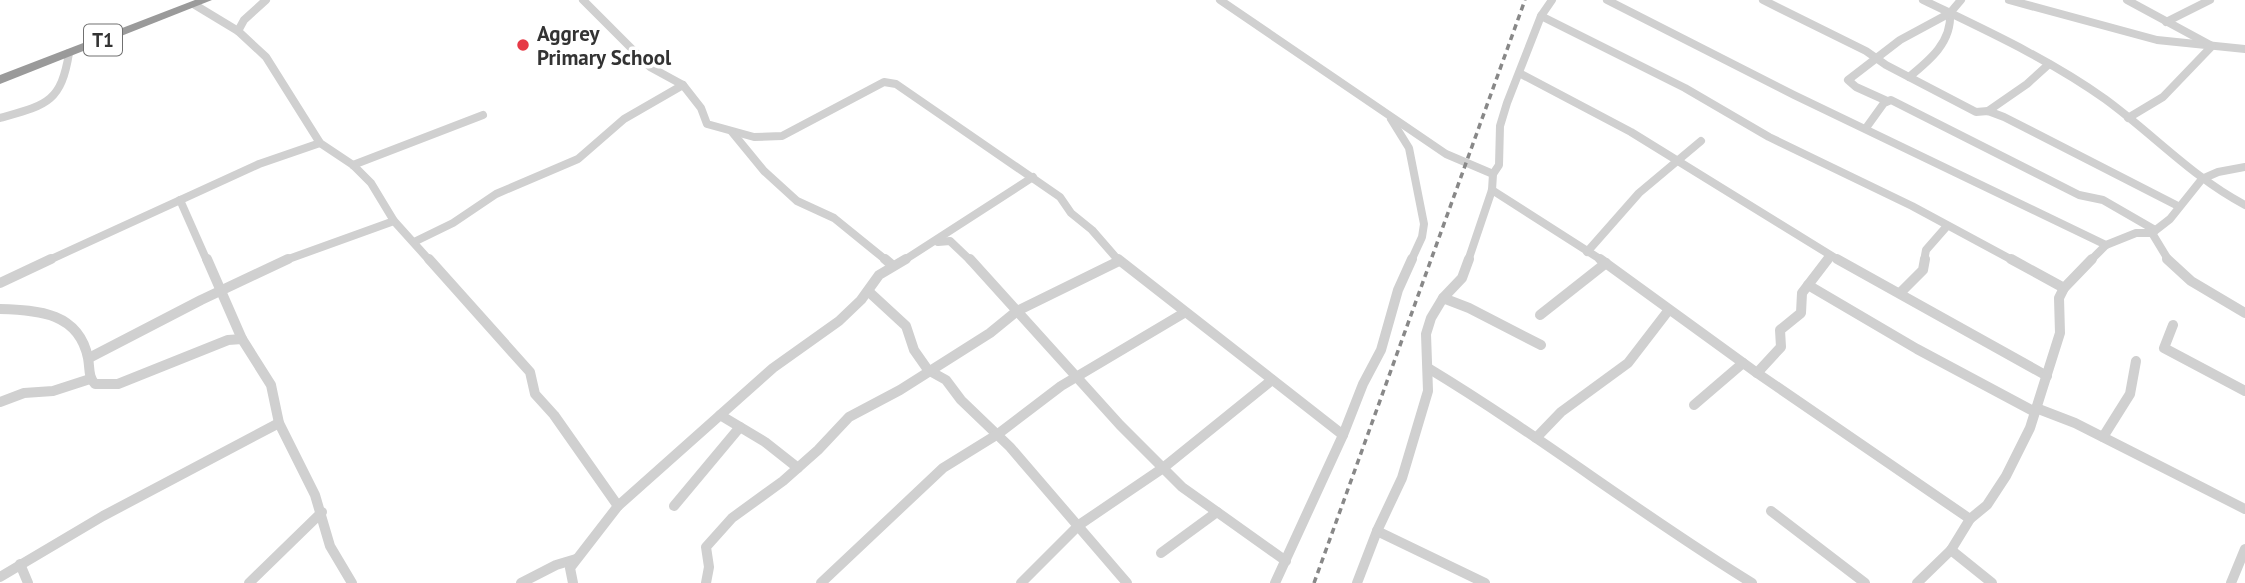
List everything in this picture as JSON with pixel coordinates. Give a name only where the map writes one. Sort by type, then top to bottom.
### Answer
[{"type":"highway","name":"T1","points":[[0,80],[201,2]]},
{"type":"street","points":[[238,32],[244,20],[266,0]]},
{"type":"street","points":[[583,0],[650,67],[683,85],[701,108],[707,124],[732,132],[754,136],[782,136],[890,81],[1059,197],[1071,213],[1092,230],[1119,261],[1343,435]]},
{"type":"street","points":[[1220,0],[1391,119],[1446,154],[1493,174]]},
{"type":"street","points":[[1357,583],[1377,531],[1402,478],[1428,391],[1426,334],[1431,318],[1443,298],[1462,278],[1492,190],[1493,174],[1499,165],[1500,127],[1541,16],[1552,0]]},
{"type":"street","points":[[1607,0],[1794,95],[2106,245]]},
{"type":"street","points":[[1763,0],[1819,27],[1976,112],[1988,111],[2032,80],[2049,64]]},
{"type":"street","points":[[1923,0],[2049,64],[2103,97],[2202,179],[2245,205]]},
{"type":"street","points":[[1961,0],[1950,13],[1900,40],[1848,80],[1856,87],[1929,118],[2079,195],[2103,200],[2153,232],[2164,256],[2178,271],[2245,313]]},
{"type":"street","points":[[2009,0],[2157,40],[2245,48]]},
{"type":"street","points":[[2127,0],[2212,46]]},
{"type":"street","points":[[2166,22],[2210,0]]},
{"type":"street","points":[[201,2],[267,57],[320,143],[353,165],[372,183],[394,221],[530,372],[535,394],[554,415],[618,506]]},
{"type":"street","points":[[1909,77],[1948,38],[1952,25],[1950,13]]},
{"type":"street","points":[[1541,16],[1685,88],[1769,137],[1899,199],[2064,288]]},
{"type":"street","points":[[2128,118],[2147,109],[2189,72],[2212,46]]},
{"type":"street","points":[[0,118],[30,108],[57,93],[64,80],[69,53]]},
{"type":"street","points":[[1521,74],[1574,100],[1831,256],[2047,376]]},
{"type":"street","points":[[414,242],[453,223],[496,194],[578,159],[624,119],[683,85]]},
{"type":"street","points":[[1866,128],[1887,101]]},
{"type":"street","points":[[1988,111],[2178,206]]},
{"type":"street","points":[[353,165],[483,115]]},
{"type":"street","points":[[1275,583],[1343,435],[1363,384],[1381,350],[1398,290],[1422,237],[1424,224],[1409,148],[1391,119]]},
{"type":"street","points":[[732,132],[764,171],[797,201],[834,218],[892,265]]},
{"type":"street","points":[[1587,252],[1639,192],[1679,162],[1701,141]]},
{"type":"street","points":[[0,283],[260,164],[320,143]]},
{"type":"street","points":[[1917,583],[1951,550],[1969,519],[1987,505],[2006,476],[2030,428],[2060,333],[2058,311],[2064,288],[2106,245],[2136,233],[2153,232],[2170,219],[2202,179],[2218,172],[2245,167]]},
{"type":"street","points":[[573,583],[569,573],[576,559],[618,506],[772,368],[839,321],[879,275],[892,265],[936,242],[1033,177]]},
{"type":"street","points":[[1492,190],[1606,263],[1668,311],[1969,519]]},
{"type":"street","points":[[180,200],[242,339],[271,385],[279,423],[322,512],[330,546],[352,583]]},
{"type":"street","points":[[89,358],[221,289],[323,245],[394,221]]},
{"type":"street","points":[[1900,293],[1923,270],[1926,250],[1947,226]]},
{"type":"street","points":[[936,242],[950,241],[961,250],[1077,378],[1182,487],[1286,561]]},
{"type":"street","points":[[1757,373],[1781,347],[1780,330],[1801,313],[1802,293],[1831,256]]},
{"type":"street","points":[[706,583],[709,567],[706,547],[732,518],[798,468],[849,417],[900,390],[990,333],[1017,311],[1119,261]]},
{"type":"street","points":[[1540,315],[1606,263]]},
{"type":"street","points":[[1808,285],[1917,349],[2036,410],[2103,437],[2245,509]]},
{"type":"street","points":[[868,290],[906,326],[914,350],[928,370],[947,380],[961,400],[998,434],[1127,583]]},
{"type":"street","points":[[1443,298],[1469,307],[1541,345]]},
{"type":"street","points":[[0,309],[60,314],[68,321],[89,358],[90,379],[95,384],[117,384],[228,340],[242,339]]},
{"type":"street","points":[[1536,438],[1561,412],[1628,363],[1668,311]]},
{"type":"street","points":[[821,583],[935,475],[965,452],[998,434],[1039,401],[1184,313]]},
{"type":"street","points":[[2173,325],[2164,348],[2245,391]]},
{"type":"street","points":[[2103,437],[2130,394],[2136,361]]},
{"type":"street","points":[[1694,405],[1743,363]]},
{"type":"street","points":[[1428,368],[1462,387],[1662,528],[1752,583]]},
{"type":"street","points":[[0,402],[24,393],[53,391],[90,379]]},
{"type":"street","points":[[1021,583],[1079,525],[1163,468],[1272,380]]},
{"type":"street","points":[[720,415],[765,442],[798,468]]},
{"type":"street","points":[[0,577],[145,492],[220,456],[279,423]]},
{"type":"street","points":[[674,506],[740,427]]},
{"type":"street","points":[[249,583],[322,512]]},
{"type":"street","points":[[1161,552],[1217,512]]},
{"type":"street","points":[[1771,512],[1865,583]]},
{"type":"street","points":[[1377,531],[1485,583]]},
{"type":"street","points":[[2231,583],[2245,549]]},
{"type":"street","points":[[1951,550],[1992,583]]},
{"type":"street","points":[[522,583],[556,565],[576,559]]},
{"type":"street","points":[[20,564],[28,583]]},
{"type":"railway","points":[[1314,583],[1525,0]]},
{"type":"place","name":"Aggrey Primary School","points":[[523,45]]}]
